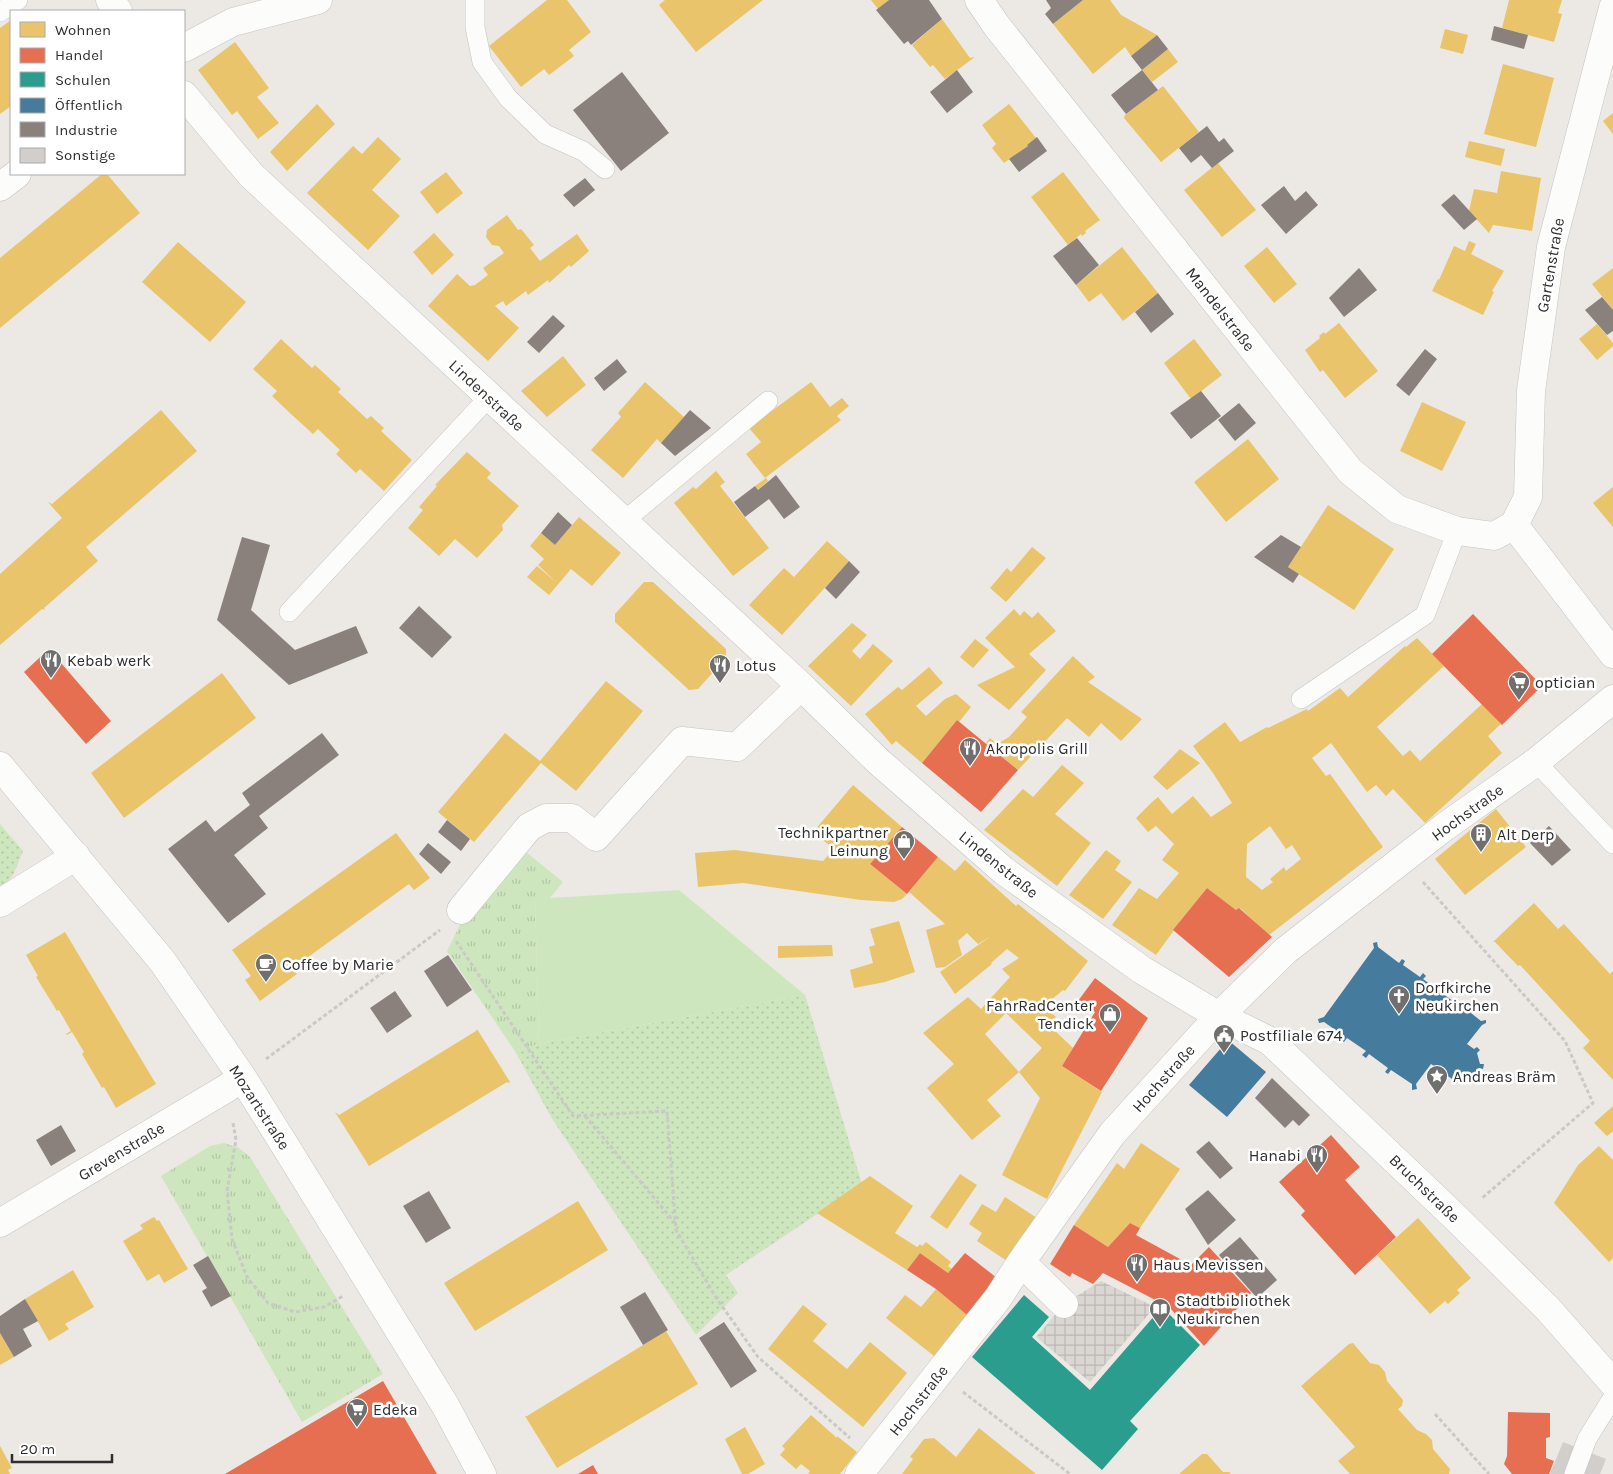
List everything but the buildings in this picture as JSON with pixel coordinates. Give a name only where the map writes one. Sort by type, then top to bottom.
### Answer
[{"type":"street","points":[[185,47],[233,22],[318,0]]},
{"type":"street","name":"Mandelstraße","points":[[979,0],[996,25],[1350,471],[1397,510],[1457,531],[1494,536],[1514,525]]},
{"type":"street","name":"Gartenstraße","points":[[1514,525],[1528,497],[1530,390],[1551,247],[1613,8]]},
{"type":"street","name":"Lindenstraße","points":[[185,96],[251,175],[801,686],[878,761],[1004,871],[1142,970],[1219,1016]]},
{"type":"street","points":[[0,187],[16,175]]},
{"type":"street","points":[[1514,525],[1613,654]]},
{"type":"street","points":[[453,918],[529,827],[546,818],[572,818],[596,837],[682,741],[737,747],[801,686]]},
{"type":"street","name":"Hochstraße","points":[[866,1466],[998,1298],[1020,1262],[1112,1134],[1219,1016],[1284,951],[1443,828],[1536,762],[1613,699]]},
{"type":"street","name":"Mozartstraße","points":[[0,766],[163,962],[234,1083],[369,1280],[445,1405],[482,1474]]},
{"type":"street","points":[[0,903],[76,856]]},
{"type":"street","name":"Bruchstraße","points":[[1219,1016],[1270,1041],[1456,1218],[1548,1309],[1613,1383]]},
{"type":"street","name":"Grevenstraße","points":[[0,1223],[234,1083]]},
{"type":"street","points":[[1020,1262],[1064,1304]]},
{"type":"lane","points":[[0,12],[18,0]]},
{"type":"lane","points":[[475,0],[475,27],[482,62],[508,98],[545,134],[583,151],[605,169]]},
{"type":"lane","points":[[289,612],[489,397]]},
{"type":"lane","points":[[623,522],[768,401]]},
{"type":"lane","points":[[1301,699],[1425,615],[1457,531]]},
{"type":"lane","points":[[1536,762],[1613,844]]},
{"type":"lane","points":[[1574,1474],[1587,1438],[1613,1397]]},
{"type":"path","points":[[1402,860],[1565,1041],[1593,1104],[1456,1218]]},
{"type":"path","points":[[369,1280],[324,1307],[295,1312],[268,1303],[247,1277],[232,1239],[227,1191],[236,1140],[234,1083],[453,918],[573,1116],[667,1110],[676,1230],[717,1299],[758,1357],[866,1466]]},
{"type":"path","points":[[584,1116],[676,1224]]},
{"type":"path","points":[[938,1373],[1070,1474]]},
{"type":"path","points":[[1434,1414],[1489,1474]]},
{"type":"green space","points":[[0,824],[23,851],[9,881],[0,888]]},
{"type":"green space","points":[[521,848],[563,882],[550,898],[535,900],[539,1044],[515,1051],[447,951],[460,925]]},
{"type":"green space","points":[[679,890],[805,995],[539,1044],[535,899]]},
{"type":"green space","points":[[805,995],[862,1184],[726,1275],[738,1293],[696,1335],[551,1117],[515,1051],[539,1044]]},
{"type":"green space","points":[[224,1143],[239,1148],[250,1157],[383,1374],[302,1422],[161,1176],[210,1146]]},
{"type":"shaded area","points":[[1101,1281],[1155,1307],[1090,1382],[1036,1337],[1064,1304]]},
{"type":"place","name":"Kebab werk","points":[[51,679]]},
{"type":"place","name":"Lotus","points":[[720,684]]},
{"type":"place","name":"optician","points":[[1519,701]]},
{"type":"place","name":"Akropolis Grill","points":[[970,767]]},
{"type":"place","name":"Alt Derp","points":[[1481,853]]},
{"type":"place","name":"Technikpartner Leinung","points":[[904,860]]},
{"type":"place","name":"Coffee by Marie","points":[[266,983]]},
{"type":"place","name":"Dorfkirche Neukirchen","points":[[1399,1015]]},
{"type":"place","name":"FahrRadCenter Tendick","points":[[1110,1033]]},
{"type":"place","name":"Postfiliale 674","points":[[1224,1054]]},
{"type":"place","name":"Andreas Bräm","points":[[1437,1095]]},
{"type":"place","name":"Hanabi","points":[[1317,1174]]},
{"type":"place","name":"Haus Mevissen","points":[[1137,1283]]},
{"type":"place","name":"Stadtbibliothek Neukirchen","points":[[1160,1328]]},
{"type":"place","name":"Edeka","points":[[357,1428]]}]
